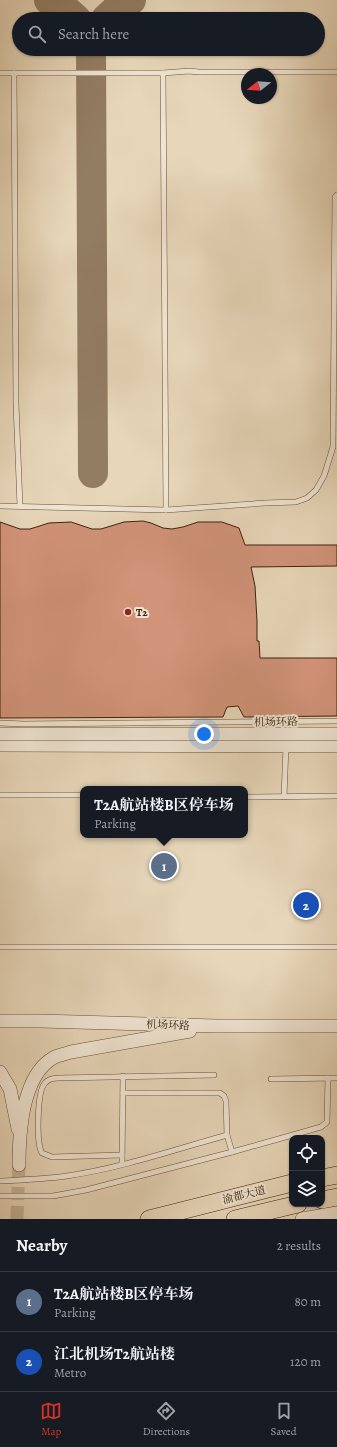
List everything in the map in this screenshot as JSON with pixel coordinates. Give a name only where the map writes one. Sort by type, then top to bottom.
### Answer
[{"type":"highway","points":[[325,1177],[337,1175]]},
{"type":"highway","name":"渝都大道","points":[[149,1219],[289,1184]]},
{"type":"highway","points":[[325,1199],[337,1197]]},
{"type":"highway","name":"渝都大道","points":[[235,1219],[289,1206]]},
{"type":"street","name":"机场环路","points":[[0,734],[337,734]]},
{"type":"street","points":[[0,746],[337,746]]},
{"type":"street","name":"机场环路","points":[[2,1022],[41,1021],[216,1026],[337,1026]]},
{"type":"street","points":[[19,1137],[25,1106],[31,1088],[40,1069],[54,1057],[71,1052],[216,1026]]},
{"type":"street","points":[[0,1072],[10,1089],[19,1137],[19,1165]]},
{"type":"street","points":[[302,1219],[337,1213]]},
{"type":"lane","points":[[0,73],[163,73],[189,71],[337,72]]},
{"type":"lane","points":[[14,73],[16,404],[20,506]]},
{"type":"lane","points":[[163,73],[166,510]]},
{"type":"lane","points":[[0,506],[166,510],[296,502],[307,498],[316,490],[324,476],[333,447],[335,197],[337,196]]},
{"type":"lane","name":"机场环路","points":[[0,723],[337,722]]},
{"type":"lane","points":[[284,797],[286,746]]},
{"type":"lane","points":[[0,795],[80,795]]},
{"type":"lane","points":[[248,797],[337,796]]},
{"type":"lane","points":[[0,947],[337,947]]},
{"type":"lane","points":[[122,1155],[52,1157],[42,1153],[39,1145],[39,1100],[42,1086],[51,1079],[59,1078],[214,1075]]},
{"type":"lane","points":[[122,1164],[123,1076]]},
{"type":"lane","points":[[0,1196],[53,1196],[86,1190],[282,1139],[325,1125],[327,1122],[328,1078]]},
{"type":"lane","points":[[271,1079],[337,1078]]},
{"type":"lane","points":[[123,1093],[220,1093],[224,1096],[226,1101],[227,1135],[232,1152]]},
{"type":"lane","points":[[0,1181],[38,1179],[68,1175],[122,1164],[227,1135]]},
{"type":"building","name":"T2","points":[[143,521],[163,528],[172,529],[198,522],[222,522],[239,528],[245,545],[337,545],[337,566],[251,567],[255,586],[257,641],[259,641],[260,658],[337,658],[337,716],[244,717],[238,706],[227,707],[223,717],[0,718],[0,522],[20,529],[30,529],[49,523],[71,522],[92,529],[101,529],[124,522]]},
{"type":"taxiway","points":[[49,0],[60,5],[68,12]]},
{"type":"taxiway","points":[[114,12],[131,0]]},
{"type":"taxiway","points":[[91,56],[93,473]]},
{"type":"tunnel","points":[[17,1219],[19,1165]]},
{"type":"place","name":"T2","points":[[128,612]]},
{"type":"place","name":"T2A航站楼B区停车场","points":[[164,866]]},
{"type":"place","name":"江北机场T2航站楼","points":[[306,905]]}]
